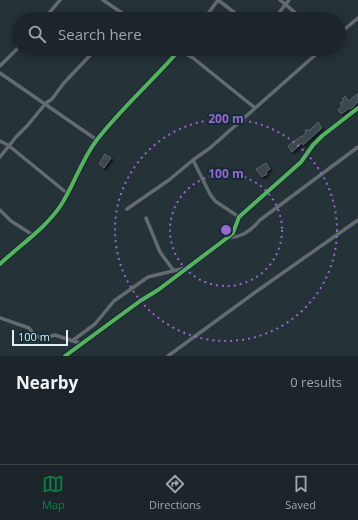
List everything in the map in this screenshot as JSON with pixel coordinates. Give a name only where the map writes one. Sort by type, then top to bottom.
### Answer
[{"type":"street","points":[[50,12],[60,0]]},
{"type":"street","points":[[103,0],[121,12]]},
{"type":"street","points":[[209,12],[218,0],[234,12]]},
{"type":"street","points":[[280,0],[294,12]]},
{"type":"street","points":[[279,12],[289,0]]},
{"type":"street","points":[[346,28],[358,18]]},
{"type":"street","points":[[0,66],[12,54]]},
{"type":"street","points":[[0,157],[8,146],[28,126],[63,84],[89,56]]},
{"type":"street","points":[[0,264],[48,221],[68,194],[76,174],[97,140],[173,56]]},
{"type":"street","points":[[190,56],[256,108]]},
{"type":"street","points":[[126,209],[168,180],[210,148],[314,56]]},
{"type":"street","points":[[0,73],[97,140]]},
{"type":"street","points":[[64,356],[140,301],[158,290],[227,238],[236,228],[239,217],[301,162],[313,145],[322,136],[358,108]]},
{"type":"street","points":[[0,141],[68,194]]},
{"type":"street","points":[[227,238],[237,237],[252,230],[260,220],[358,147]]},
{"type":"street","points":[[194,160],[210,194],[215,201],[239,217]]},
{"type":"street","points":[[0,210],[11,221],[32,235]]},
{"type":"street","points":[[146,218],[160,252],[174,271]]},
{"type":"street","points":[[168,356],[358,220]]},
{"type":"street","points":[[236,228],[239,233],[243,235]]},
{"type":"street","points":[[72,341],[95,324],[114,301],[148,277],[188,267]]},
{"type":"street","points":[[0,318],[29,328],[39,337],[44,338],[54,335],[82,344]]},
{"type":"building","points":[[358,93],[358,102],[351,109],[350,108],[341,114],[338,110],[342,106],[340,103],[344,101],[342,99],[345,96],[349,101]]},
{"type":"building","points":[[318,122],[322,128],[303,145],[302,143],[292,152],[288,146],[301,136],[302,137],[306,133],[305,131],[307,129],[309,131]]},
{"type":"building","points":[[105,154],[111,158],[104,168],[99,164]]},
{"type":"building","points":[[266,163],[270,169],[266,172],[267,174],[262,177],[256,169]]},
{"type":"cycle path","points":[[0,264],[48,222],[55,214],[66,197],[86,157],[96,141],[116,117],[174,56]]},
{"type":"cycle path","points":[[65,356],[140,301],[158,290],[233,233],[239,217],[301,162],[313,145],[322,136],[358,108]]}]
